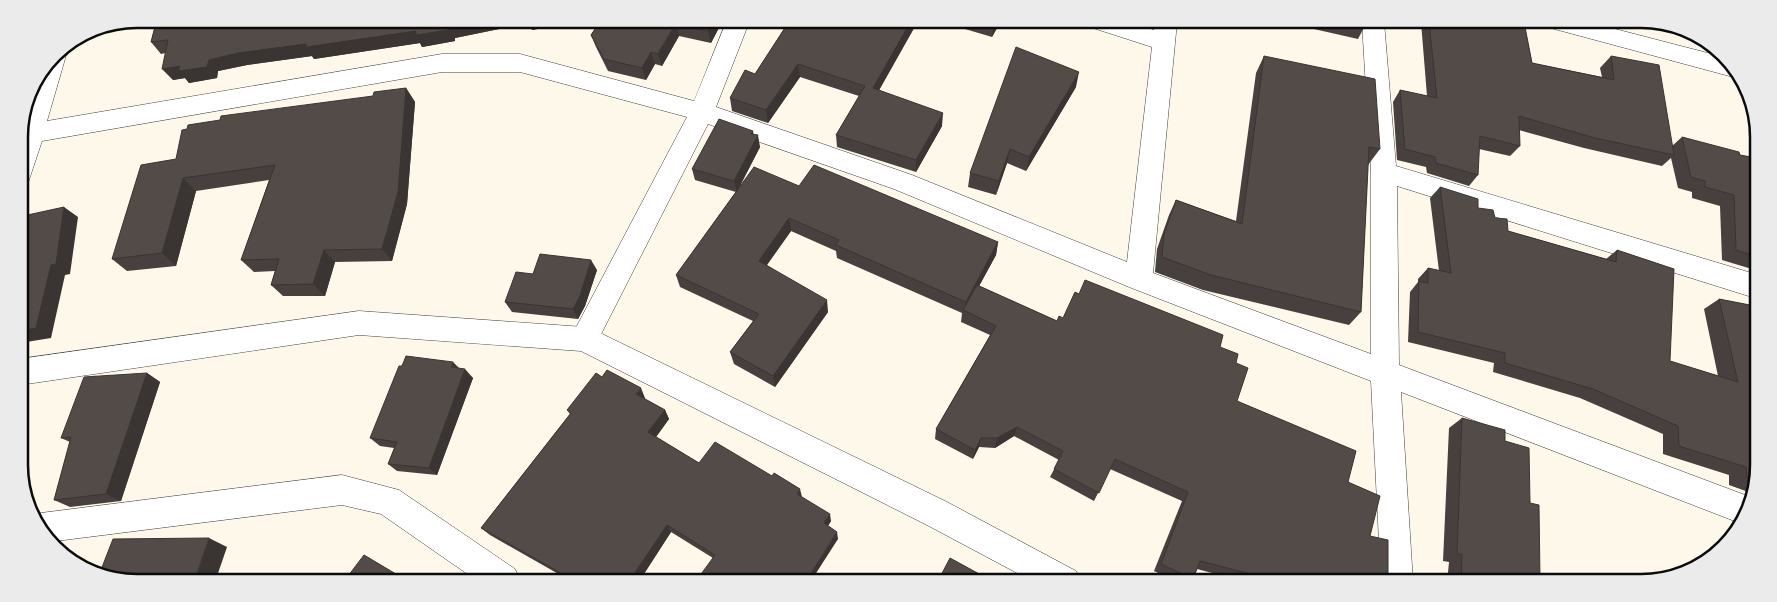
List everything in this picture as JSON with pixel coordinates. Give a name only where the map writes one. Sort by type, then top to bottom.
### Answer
[{"type":"street","points":[[584,338],[702,112],[736,28]]},
{"type":"street","points":[[1139,279],[1165,32],[1141,28]]},
{"type":"street","points":[[1373,28],[1384,172],[1385,373],[1397,574]]},
{"type":"street","points":[[1584,28],[1722,65]]},
{"type":"street","points":[[32,133],[442,63],[520,63],[702,112],[903,182],[1139,279],[1740,508]]},
{"type":"street","points":[[28,146],[50,70]]},
{"type":"street","points":[[1384,172],[1750,284]]},
{"type":"street","points":[[28,371],[359,323],[584,338],[936,513],[1050,574]]},
{"type":"street","points":[[47,527],[342,490],[388,501],[495,574]]},
{"type":"building","points":[[155,28],[449,28],[449,30],[416,35],[416,31],[306,47],[306,44],[238,53],[209,60],[207,67],[178,71],[180,66],[162,69],[168,40],[151,42]]},
{"type":"building","points":[[596,28],[673,28],[658,54],[651,52],[642,68],[604,59],[591,35]]},
{"type":"building","points":[[696,28],[710,28],[708,31]]},
{"type":"building","points":[[785,28],[907,28],[873,88],[943,113],[916,160],[836,135],[865,86],[798,64],[766,110],[730,98],[745,70],[755,74]]},
{"type":"building","points":[[1430,28],[1525,28],[1532,63],[1614,80],[1611,56],[1659,65],[1674,155],[1595,138],[1519,116],[1520,146],[1480,136],[1478,175],[1436,163],[1435,157],[1405,149],[1400,90],[1437,98]]},
{"type":"building","points":[[1016,47],[1079,72],[1029,157],[1010,149],[999,181],[970,173]]},
{"type":"building","points":[[1264,56],[1375,79],[1380,149],[1369,147],[1361,312],[1211,275],[1162,257],[1164,234],[1176,200],[1242,224]]},
{"type":"building","points":[[406,88],[398,192],[382,249],[324,250],[313,284],[271,285],[279,259],[241,260],[275,165],[183,178],[162,253],[112,259],[141,165],[176,159],[182,130],[187,129],[188,125],[220,120],[221,116],[373,96],[374,92]]},
{"type":"building","points":[[719,119],[753,131],[751,134],[758,135],[734,181],[692,169]]},
{"type":"building","points":[[1682,137],[1739,152],[1740,155],[1750,157],[1750,254],[1736,250],[1734,195],[1705,187],[1705,181],[1691,177]]},
{"type":"building","points":[[814,165],[998,242],[966,302],[836,245],[839,240],[789,218],[759,261],[827,300],[773,376],[730,352],[759,314],[676,275],[754,167],[799,186]]},
{"type":"building","points":[[1440,187],[1478,199],[1478,208],[1493,210],[1495,218],[1507,219],[1508,231],[1616,262],[1617,250],[1674,269],[1670,361],[1738,382],[1719,299],[1750,305],[1749,478],[1747,477],[1746,467],[1679,446],[1678,426],[1593,389],[1505,363],[1505,353],[1418,332],[1419,281],[1428,283],[1428,268],[1451,273]]},
{"type":"building","points":[[64,207],[56,264],[51,265],[36,328],[28,330],[28,215]]},
{"type":"building","points":[[540,254],[591,260],[580,296],[573,309],[505,302],[516,272],[533,274]]},
{"type":"building","points":[[1085,280],[1223,335],[1220,347],[1238,354],[1236,363],[1248,368],[1237,401],[1356,451],[1348,482],[1380,496],[1370,536],[1388,540],[1388,574],[1251,574],[1200,561],[1195,574],[1182,574],[1161,564],[1188,492],[1115,459],[1099,493],[1054,469],[1063,451],[1017,427],[997,438],[981,438],[975,450],[936,429],[996,326],[963,310],[977,285],[1057,321],[1059,316],[1063,318],[1075,292],[1079,294]]},
{"type":"building","points":[[406,356],[453,362],[451,367],[465,369],[429,468],[388,464],[397,442],[370,438],[399,366],[402,366]]},
{"type":"building","points":[[607,370],[641,388],[636,394],[665,410],[648,432],[699,463],[715,442],[772,476],[774,473],[800,489],[797,494],[830,514],[824,523],[837,532],[810,574],[701,574],[715,555],[667,525],[634,574],[562,574],[481,528],[571,413],[567,410],[596,373],[602,377]]},
{"type":"building","points":[[147,373],[106,494],[54,500],[71,437],[61,438],[84,377]]},
{"type":"building","points":[[1462,418],[1505,430],[1505,441],[1529,448],[1530,503],[1539,505],[1540,574],[1461,574],[1462,555],[1457,553]]},
{"type":"building","points":[[209,538],[197,574],[123,574],[102,569],[113,539]]},
{"type":"building","points":[[364,555],[396,574],[350,574]]},
{"type":"building","points":[[950,558],[979,574],[942,574]]}]
